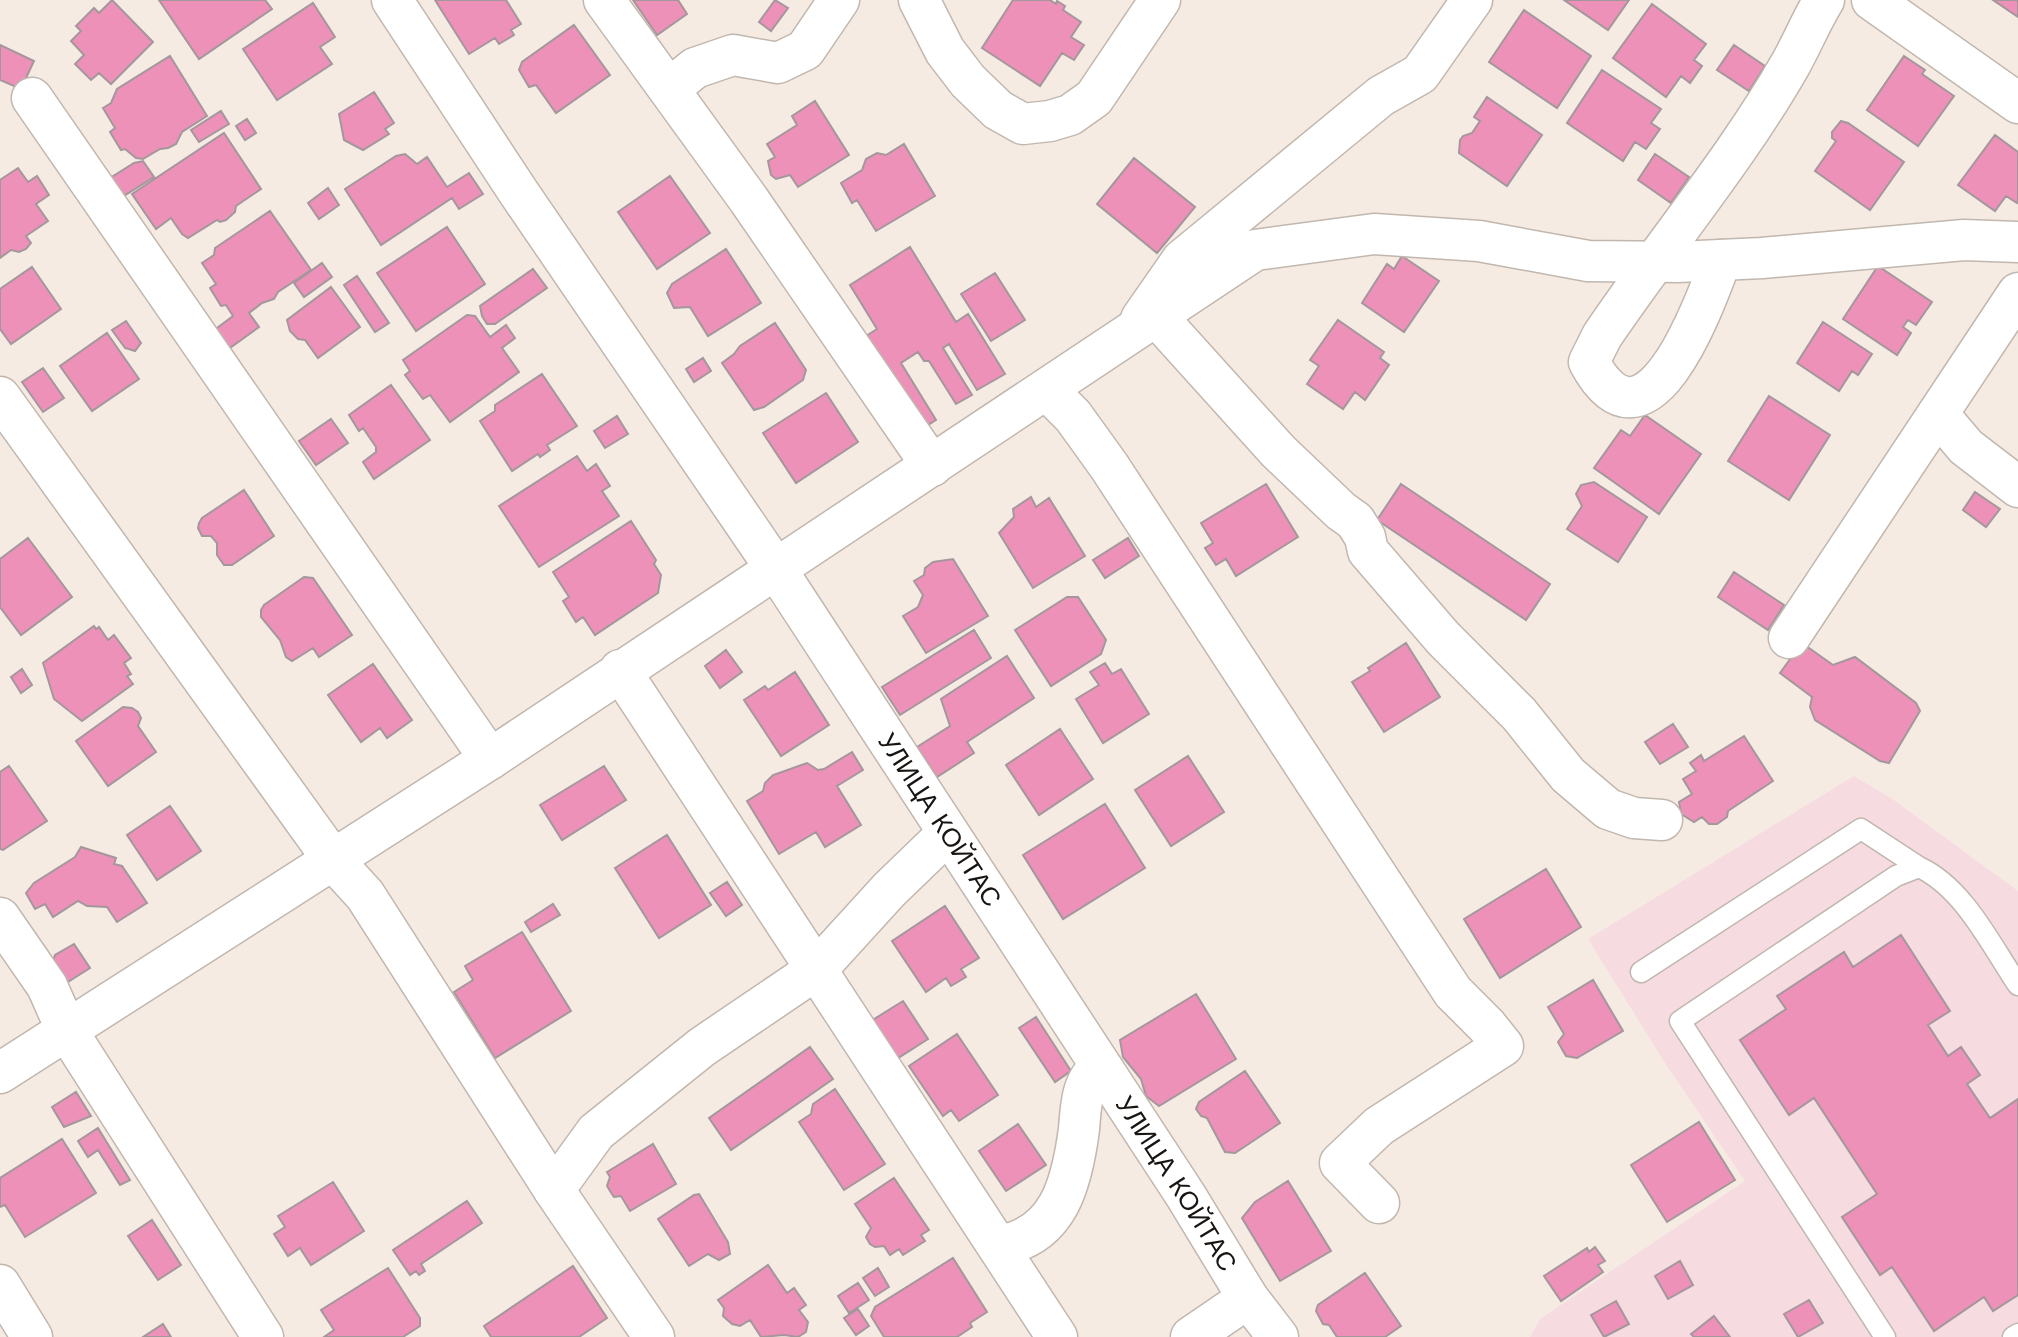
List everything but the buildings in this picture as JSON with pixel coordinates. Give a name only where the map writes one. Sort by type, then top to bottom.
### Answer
[{"type":"street","name":"УЛИЦА КОЙТАС","points":[[392,0],[519,193],[776,569],[1186,1196],[1248,1298],[1278,1337]]},
{"type":"street","points":[[604,0],[932,466]]},
{"type":"street","points":[[669,89],[695,68],[733,55],[778,63],[805,50],[839,0]]},
{"type":"street","points":[[919,0],[945,51],[968,81],[998,110],[1023,124],[1070,115],[1094,98],[1160,0]]},
{"type":"street","points":[[1145,325],[1147,306],[1182,260],[1381,96],[1420,74],[1472,0]]},
{"type":"street","points":[[1721,260],[1691,333],[1659,383],[1642,396],[1622,397],[1600,384],[1589,362],[1602,336],[1731,155],[1791,64],[1806,29],[1824,0]]},
{"type":"street","points":[[1872,0],[2018,103]]},
{"type":"street","points":[[32,98],[490,759]]},
{"type":"street","points":[[0,1073],[490,759],[1255,250],[1374,234],[1479,241],[1588,261],[1654,261],[1721,260],[1964,240],[2018,242]]},
{"type":"street","points":[[1789,638],[2018,293]]},
{"type":"street","points":[[1145,325],[1355,521],[1365,537],[1368,551],[1443,638],[1519,714],[1568,775],[1608,809],[1634,818],[1662,820]]},
{"type":"street","points":[[1047,390],[1073,416],[1109,466],[1453,992],[1503,1046],[1379,1126],[1340,1163],[1379,1203]]},
{"type":"street","points":[[0,397],[334,861],[365,895],[554,1190],[654,1337]]},
{"type":"street","points":[[1938,414],[1966,447],[2018,487]]},
{"type":"street","points":[[620,670],[1057,1337]]},
{"type":"street","points":[[554,1190],[596,1132],[702,1047],[817,969],[889,890],[948,833]]},
{"type":"street","points":[[0,918],[47,986],[66,1029],[263,1337]]},
{"type":"street","points":[[998,1246],[1034,1235],[1054,1215],[1067,1187],[1082,1097],[1089,1075],[1102,1069]]},
{"type":"street","points":[[0,1285],[32,1337]]},
{"type":"street","points":[[1191,1337],[1248,1298]]},
{"type":"lane","points":[[1641,972],[1861,829],[1935,875],[1970,914],[2018,985]]},
{"type":"lane","points":[[1885,1337],[1680,1021],[1896,876],[1919,867]]},
{"type":"shaded area","points":[[1854,776],[1891,798],[2018,891],[2018,1337],[1530,1337],[1540,1319],[1745,1181],[1665,1063],[1588,939]]}]
